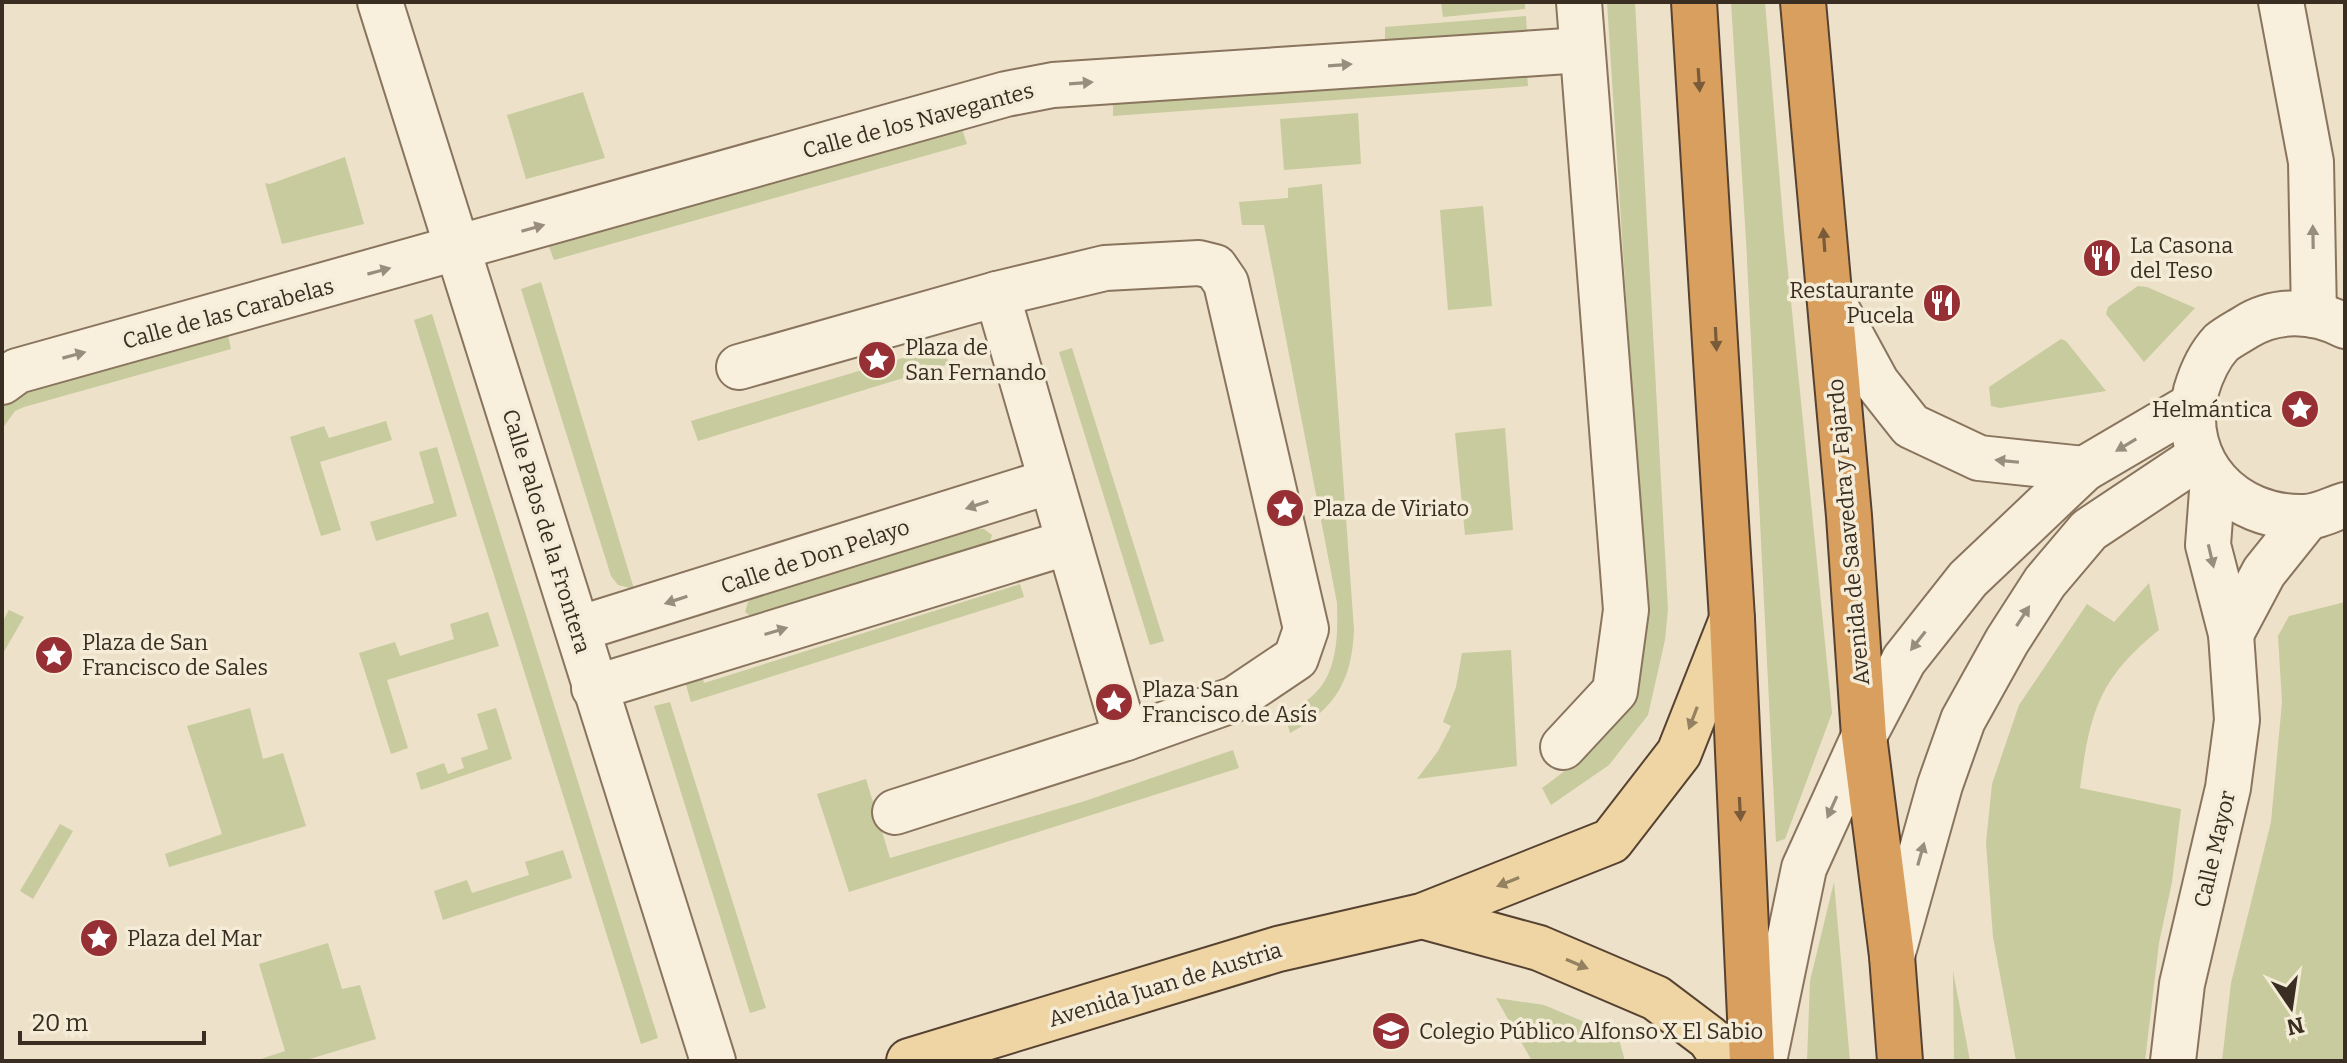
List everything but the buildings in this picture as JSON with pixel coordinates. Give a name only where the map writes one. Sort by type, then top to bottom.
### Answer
[{"type":"highway","points":[[1694,2],[1732,619],[1752,1061]]},
{"type":"highway","name":"Avenida de Saavedra y Fajardo","points":[[1803,2],[1849,516],[1864,736],[1892,956],[1900,1061]]},
{"type":"main road","name":"Avenida Juan de Austria","points":[[909,1061],[1278,949],[1422,916],[1611,841],[1679,753],[1732,619]]},
{"type":"main road","name":"Avenida Juan de Austria","points":[[1422,916],[1539,948],[1656,998],[1709,1038],[1725,1061]]},
{"type":"street","name":"Calle Palos de la Frontera","points":[[380,2],[713,1061]]},
{"type":"street","points":[[1563,747],[1615,691],[1626,610],[1579,2]]},
{"type":"street","points":[[1764,1061],[1804,868],[1864,736],[1904,660],[1968,579],[2084,469],[2193,405],[2201,371],[2222,342],[2258,320],[2285,313],[2335,319],[2311,162],[2281,2]]},
{"type":"street","name":"Calle de los Navegantes","points":[[457,249],[1006,94],[1053,85],[1582,50]]},
{"type":"street","name":"Calle de las Carabelas","points":[[2,382],[17,371],[457,249]]},
{"type":"street","points":[[739,367],[997,294],[1105,268],[1199,263],[1215,267],[1226,283],[1306,629],[1296,658],[1235,699],[1126,738],[895,812]]},
{"type":"street","points":[[1828,293],[1877,383],[1911,426],[1979,458],[2084,469]]},
{"type":"street","points":[[997,294],[1126,738]]},
{"type":"street","name":"Calle Mayor","points":[[2173,1061],[2182,984],[2228,788],[2237,720],[2231,634],[2208,545],[2206,467],[2193,431],[2193,405]]},
{"type":"street","points":[[1892,956],[1940,785],[1963,720],[2007,641],[2045,582],[2089,530],[2206,467],[2241,503],[2271,515],[2326,511]]},
{"type":"street","points":[[2231,634],[2264,572],[2326,511]]},
{"type":"street","points":[[594,688],[1060,512]]},
{"type":"street","name":"Calle de Don Pelayo","points":[[578,629],[1060,512]]},
{"type":"green space","points":[[1441,2],[1525,2],[1525,9],[1443,17]]},
{"type":"green space","points":[[1607,2],[1635,2],[1668,609],[1665,640],[1648,715],[1609,765],[1551,805],[1542,788],[1598,742],[1630,698],[1640,667],[1647,625]]},
{"type":"green space","points":[[1731,2],[1765,2],[1784,231],[1832,713],[1785,839],[1776,842],[1746,240]]},
{"type":"green space","points":[[1526,16],[1527,34],[1385,44],[1385,27]]},
{"type":"green space","points":[[1527,73],[1528,86],[1113,116],[1113,101]]},
{"type":"green space","points":[[583,92],[605,158],[526,179],[507,115]]},
{"type":"green space","points":[[1358,113],[1361,164],[1284,170],[1280,119]]},
{"type":"green space","points":[[962,129],[967,144],[554,260],[548,244]]},
{"type":"green space","points":[[345,157],[364,224],[282,244],[265,183],[270,184]]},
{"type":"green space","points":[[1322,184],[1353,648],[1338,692],[1319,714],[1290,733],[1285,715],[1308,699],[1327,678],[1336,641],[1337,603],[1264,225],[1242,225],[1239,202],[1288,198],[1288,188]]},
{"type":"green space","points":[[1483,206],[1492,306],[1448,310],[1440,210]]},
{"type":"green space","points":[[541,282],[634,589],[618,585],[611,576],[521,289]]},
{"type":"green space","points":[[2138,286],[2195,308],[2144,362],[2106,314],[2108,307]]},
{"type":"green space","points":[[432,314],[658,1038],[641,1044],[414,320]]},
{"type":"green space","points":[[227,331],[231,349],[24,407],[15,411],[2,429],[2,405],[17,392]]},
{"type":"green space","points":[[2061,339],[2066,341],[2106,391],[2000,408],[1991,406],[1989,387]]},
{"type":"green space","points":[[943,346],[949,364],[698,441],[691,421]]},
{"type":"green space","points":[[1072,348],[1164,641],[1150,645],[1059,352]]},
{"type":"green space","points":[[386,421],[392,440],[320,462],[341,530],[321,536],[290,437],[324,426],[329,438]]},
{"type":"green space","points":[[1505,428],[1513,530],[1465,535],[1455,433]]},
{"type":"green space","points":[[437,447],[457,516],[376,541],[370,522],[434,503],[419,452]]},
{"type":"green space","points":[[972,529],[984,529],[992,535],[989,544],[753,618],[745,612],[748,602],[755,596]]},
{"type":"green space","points":[[2149,583],[2159,630],[2122,665],[2100,699],[2088,739],[2080,788],[2181,809],[2172,882],[2159,943],[2145,1061],[2016,1061],[1993,937],[1986,843],[1992,784],[2019,705],[2087,604],[2114,622]]},
{"type":"green space","points":[[1020,584],[1024,597],[691,702],[683,675],[701,670],[704,683]]},
{"type":"green space","points":[[2345,602],[2345,1061],[2222,1061],[2231,983],[2271,822],[2282,702],[2278,636],[2289,616]]},
{"type":"green space","points":[[9,610],[24,617],[2,655],[2,623]]},
{"type":"green space","points":[[488,612],[499,646],[387,680],[408,748],[391,754],[359,653],[395,642],[400,656],[454,639],[450,624]]},
{"type":"green space","points":[[1511,650],[1517,766],[1417,779],[1438,751],[1451,726],[1443,722],[1456,687],[1462,653]]},
{"type":"green space","points":[[670,702],[766,1008],[750,1013],[654,706]]},
{"type":"green space","points":[[250,708],[263,759],[283,753],[306,826],[169,867],[165,854],[222,834],[187,726]]},
{"type":"green space","points":[[496,708],[512,759],[421,790],[416,773],[444,763],[448,774],[464,768],[461,758],[488,749],[477,714]]},
{"type":"green space","points":[[1233,750],[1239,768],[849,892],[817,794],[866,779],[890,858],[1085,801]]},
{"type":"green space","points":[[60,824],[73,831],[33,899],[20,891]]},
{"type":"green space","points":[[563,850],[572,878],[443,920],[434,891],[467,880],[472,893],[529,875],[525,862]]},
{"type":"green space","points":[[1834,882],[1850,1061],[1807,1061],[1810,981]]},
{"type":"green space","points":[[328,943],[342,989],[360,985],[376,1039],[303,1061],[255,1061],[285,1051],[259,964]]},
{"type":"green space","points":[[1953,971],[1970,1061],[1954,1061]]},
{"type":"green space","points":[[1496,998],[1544,1005],[1618,1036],[1625,1061],[1532,1061]]},
{"type":"place","name":"La Casona del Teso","points":[[2102,258]]},
{"type":"place","name":"Restaurante Pucela","points":[[1942,303]]},
{"type":"place","name":"Plaza de San Fernando","points":[[877,360]]},
{"type":"place","name":"Helmántica","points":[[2300,409]]},
{"type":"place","name":"Plaza de Viriato","points":[[1285,508]]},
{"type":"place","name":"Plaza de San Francisco de Sales","points":[[54,655]]},
{"type":"place","name":"Plaza San Francisco de Asís","points":[[1114,702]]},
{"type":"place","name":"Plaza del Mar","points":[[99,938]]},
{"type":"place","name":"Colegio Público Alfonso X El Sabio","points":[[1391,1031]]}]
